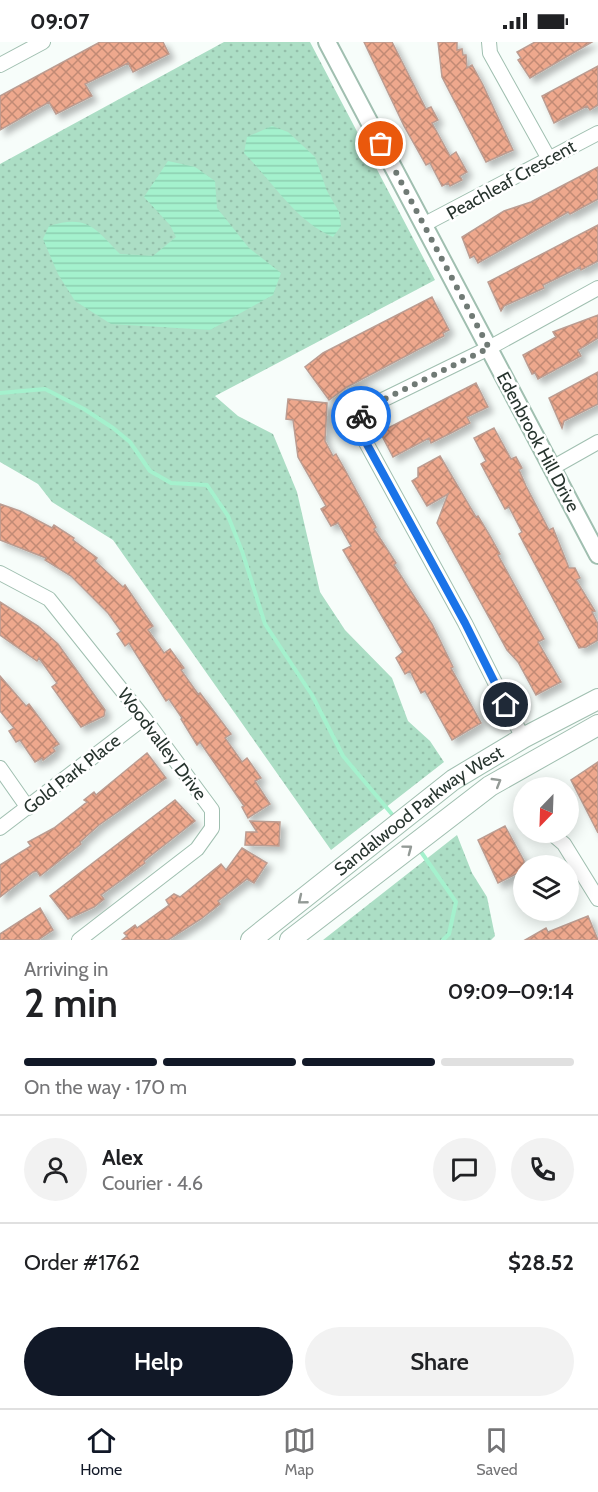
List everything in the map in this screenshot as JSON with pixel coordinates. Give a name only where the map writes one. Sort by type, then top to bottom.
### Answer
[{"type":"main road","name":"Sandalwood Parkway West","points":[[251,940],[431,796],[523,738],[598,699]]},
{"type":"main road","name":"Sandalwood Parkway West","points":[[290,940],[490,786],[598,725]]},
{"type":"street","points":[[0,65],[43,42]]},
{"type":"street","name":"Edenbrook Hill Drive","points":[[327,42],[598,555]]},
{"type":"street","points":[[489,42],[490,53],[549,159]]},
{"type":"street","name":"Peachleaf Crescent","points":[[423,225],[598,133]]},
{"type":"street","points":[[523,738],[465,623],[358,428],[362,410],[489,348],[598,288]]},
{"type":"street","points":[[552,468],[598,442]]},
{"type":"street","name":"Woodvalley Drive","points":[[0,573],[49,599],[144,718],[212,810],[212,828],[197,849],[79,940]]},
{"type":"street","name":"Gold Park Place","points":[[0,828],[144,718]]},
{"type":"street","points":[[0,768],[28,808]]},
{"type":"street","points":[[563,843],[598,899]]},
{"type":"shaded area","points":[[224,42],[310,42],[435,280],[215,396],[238,416],[273,434],[297,492],[320,592],[345,630],[392,678],[408,721],[430,741],[444,762],[331,850],[113,540],[52,502],[38,484],[0,462],[0,164]]},
{"type":"shaded area","points":[[272,126],[288,132],[315,157],[327,191],[339,212],[341,226],[333,237],[319,230],[296,211],[244,153],[247,137]]},
{"type":"shaded area","points":[[168,161],[195,167],[215,181],[217,208],[249,248],[281,273],[273,295],[210,330],[111,324],[75,301],[58,274],[43,239],[49,226],[73,222],[82,223],[97,231],[120,254],[153,256],[176,237],[170,225],[144,197]]},
{"type":"shaded area","points":[[457,835],[472,873],[487,897],[495,936],[491,940],[323,940]]},
{"type":"building","points":[[100,42],[163,42],[169,54],[133,72],[128,63],[85,84],[92,96],[56,114],[49,102],[0,130],[0,96]]},
{"type":"building","points":[[364,42],[392,42],[426,109],[431,107],[438,120],[432,123],[450,156],[456,152],[467,172],[460,176],[462,180],[450,186],[448,183],[442,186],[430,163],[426,165],[404,126]]},
{"type":"building","points":[[438,42],[457,42],[457,50],[462,49],[463,55],[466,55],[467,68],[472,65],[513,150],[486,162],[442,77]]},
{"type":"building","points":[[535,42],[592,42],[530,78],[518,60],[521,58],[517,52]]},
{"type":"building","points":[[598,66],[598,105],[590,110],[587,106],[554,123],[542,96]]},
{"type":"building","points":[[598,167],[598,199],[570,214],[568,212],[478,263],[474,256],[470,258],[462,237],[504,211],[531,202]]},
{"type":"building","points":[[598,225],[598,261],[543,285],[544,288],[504,306],[501,311],[488,282]]},
{"type":"building","points":[[432,297],[449,330],[443,333],[444,336],[347,387],[329,400],[305,367],[323,353]]},
{"type":"building","points":[[598,315],[598,338],[578,350],[581,356],[538,379],[535,373],[532,374],[523,355],[556,337],[553,332]]},
{"type":"building","points":[[598,372],[598,404],[564,421],[562,428],[549,398]]},
{"type":"building","points":[[476,383],[488,407],[467,417],[470,423],[453,432],[431,443],[429,438],[393,457],[380,432]]},
{"type":"building","points":[[288,399],[327,403],[325,441],[333,456],[336,454],[344,468],[376,527],[374,529],[396,563],[394,565],[432,624],[453,667],[451,668],[481,723],[452,740],[425,691],[421,693],[410,671],[405,674],[396,658],[403,652],[343,550],[351,546],[338,523],[331,526],[321,509],[326,506],[298,457],[293,420],[286,419]]},
{"type":"building","points":[[494,428],[511,459],[516,457],[522,468],[519,470],[526,486],[549,530],[553,528],[569,568],[575,568],[580,578],[576,580],[595,611],[592,612],[598,624],[598,640],[586,647],[579,648],[519,534],[522,532],[509,507],[505,509],[481,464],[486,461],[474,438]]},
{"type":"building","points":[[440,456],[476,517],[478,516],[490,536],[544,639],[538,642],[561,682],[536,695],[518,662],[507,650],[437,523],[448,494],[427,506],[412,481],[418,477],[418,468]]},
{"type":"building","points":[[0,504],[20,511],[52,528],[54,525],[74,538],[73,540],[97,558],[95,561],[123,587],[125,585],[153,626],[148,630],[164,653],[170,649],[184,668],[181,670],[198,694],[200,693],[231,734],[225,738],[242,762],[247,758],[261,778],[255,781],[270,804],[248,818],[242,807],[244,806],[200,742],[197,745],[182,718],[169,699],[166,701],[129,643],[125,646],[117,634],[121,631],[108,613],[71,576],[45,560],[46,558],[0,540]]},
{"type":"building","points":[[0,602],[38,626],[58,644],[105,710],[104,716],[81,727],[52,687],[57,683],[39,658],[37,661],[0,635]]},
{"type":"building","points":[[0,676],[26,706],[29,704],[59,744],[53,748],[55,751],[43,760],[42,758],[35,762],[20,740],[16,742],[9,731],[14,728],[0,711]]},
{"type":"building","points":[[147,753],[166,778],[99,825],[80,842],[81,844],[40,876],[37,871],[33,872],[0,897],[0,865],[31,846],[28,842],[54,828],[87,802],[84,800],[94,792],[96,795]]},
{"type":"building","points":[[598,762],[598,833],[579,796],[579,777],[576,777]]},
{"type":"building","points":[[175,800],[195,821],[144,861],[145,863],[101,895],[104,899],[94,907],[68,919],[50,896]]},
{"type":"building","points":[[250,821],[280,822],[279,846],[245,845],[246,832],[257,832]]},
{"type":"building","points":[[505,826],[521,855],[513,855],[513,876],[498,883],[478,840]]},
{"type":"building","points":[[242,848],[267,863],[254,883],[247,879],[218,901],[220,904],[201,919],[168,940],[122,940],[127,936],[124,933],[135,925],[137,928],[169,905],[166,900],[174,894],[180,897],[221,864],[226,870]]},
{"type":"building","points":[[40,908],[53,930],[38,940],[0,940],[0,934]]},
{"type":"building","points":[[588,916],[598,940],[525,940],[546,928],[548,932]]},
{"type":"waterway","points":[[0,393],[45,389],[84,409],[113,428],[130,442],[150,471],[171,483],[207,485],[228,516],[242,551],[265,624],[312,695],[343,756],[396,819]]},
{"type":"waterway","points":[[419,849],[456,902],[449,934],[443,940]]},
{"type":"way so far","points":[[361,416],[362,410],[489,348],[381,144]]},
{"type":"route","points":[[361,416],[358,428],[465,623],[506,705]]}]
